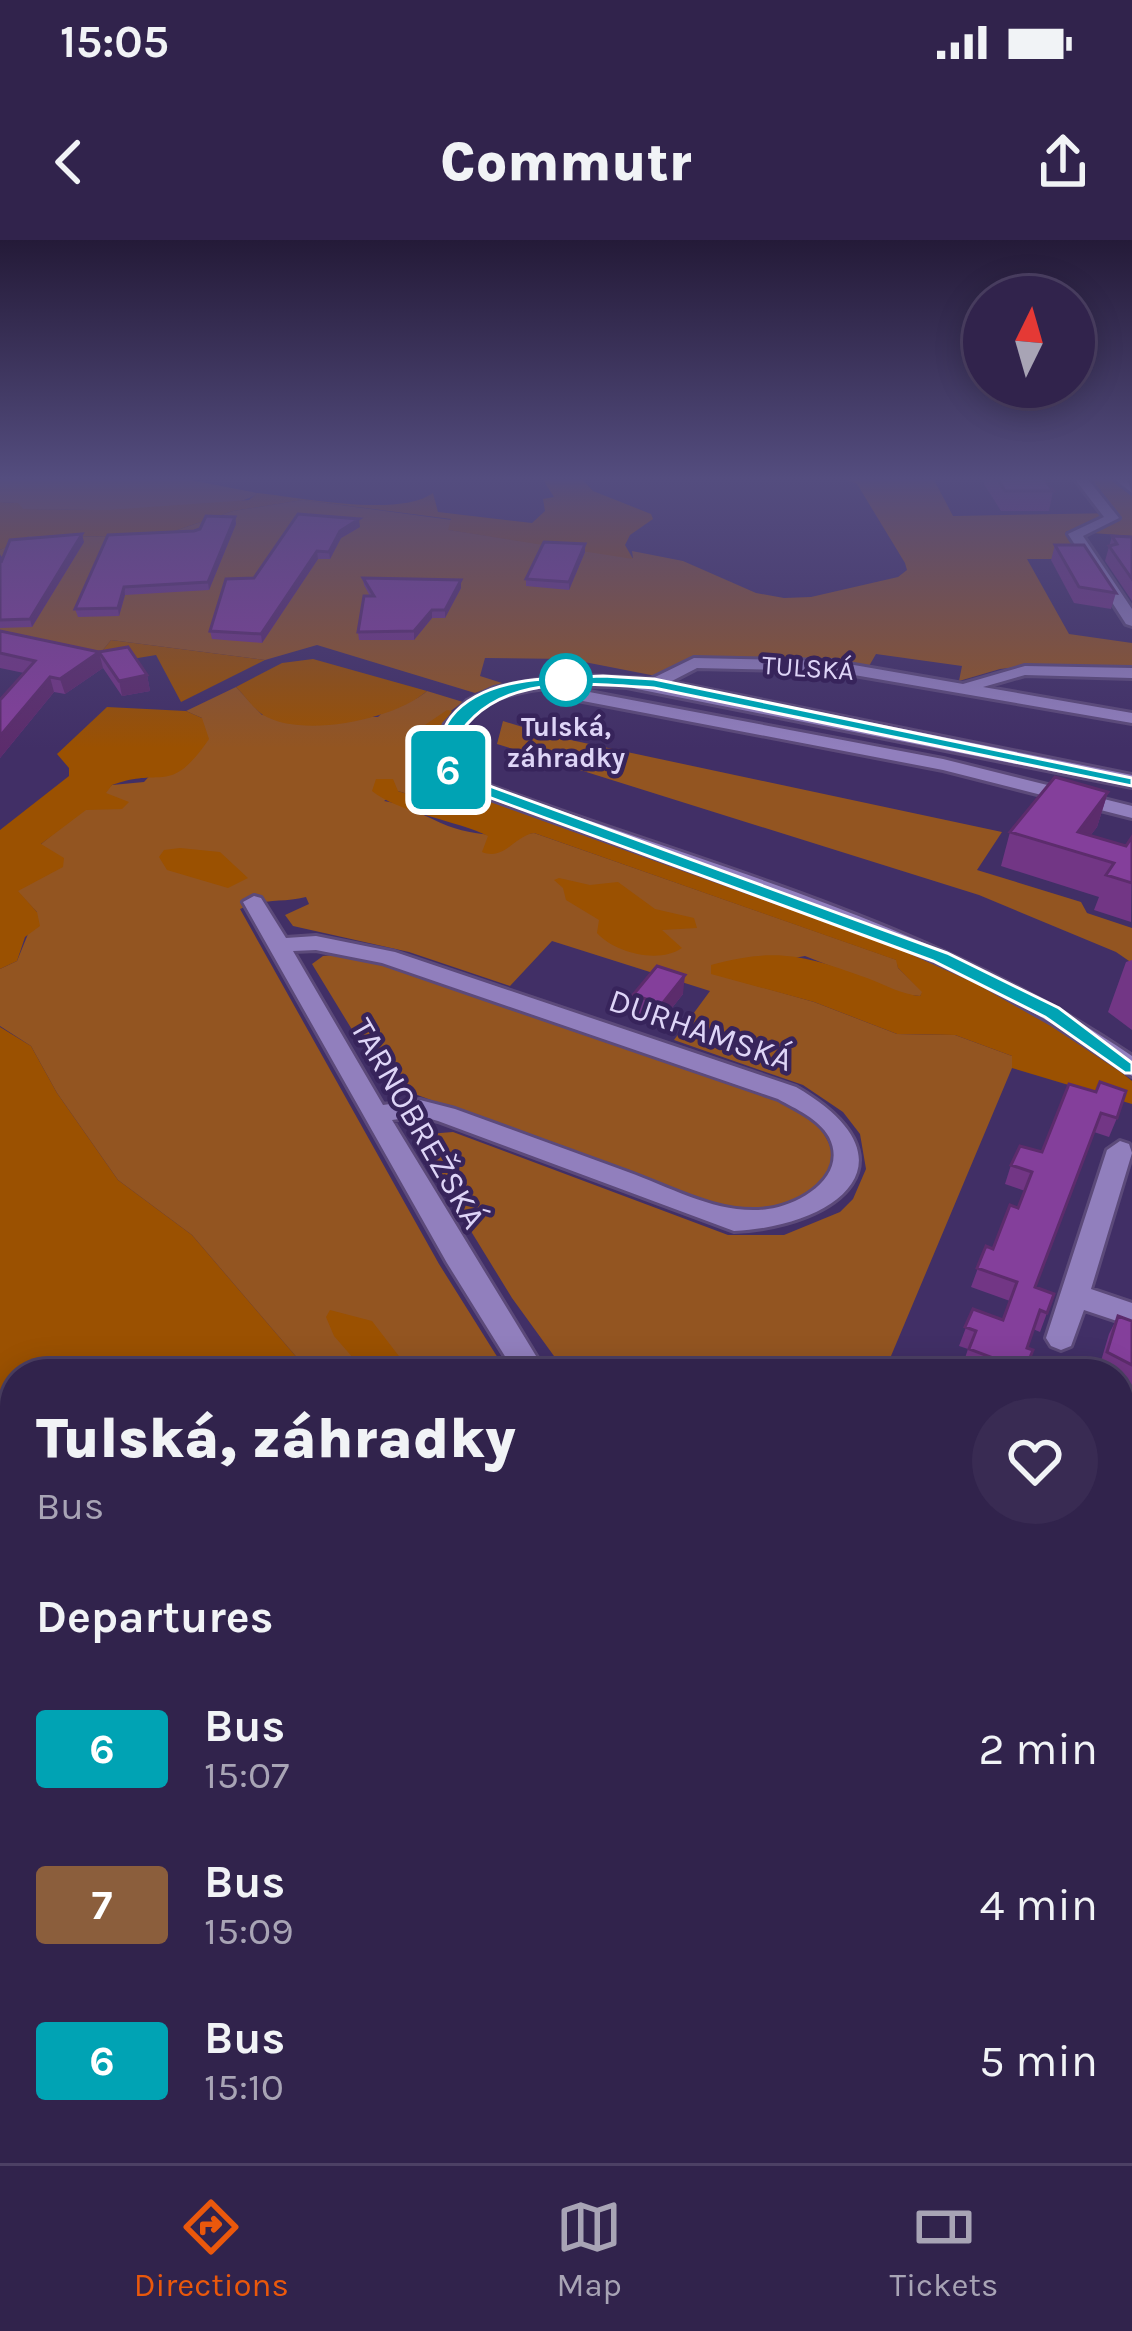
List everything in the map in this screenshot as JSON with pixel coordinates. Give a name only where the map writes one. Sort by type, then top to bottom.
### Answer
[{"type":"street","points":[[1098,568],[1132,621]]},
{"type":"street","name":"TULSKÁ","points":[[654,684],[678,668],[703,663],[840,667],[1132,718]]},
{"type":"street","name":"TULSKÁ","points":[[966,689],[1016,671],[1132,674]]},
{"type":"street","points":[[617,701],[624,681]]},
{"type":"street","name":"TULSKÁ","points":[[535,683],[561,692],[998,777],[1132,812]]},
{"type":"street","name":"TULSKÁ","points":[[479,702],[535,683],[654,684],[1132,782]]},
{"type":"street","name":"TULSKÁ","points":[[479,702],[561,692]]},
{"type":"street","points":[[479,702],[458,718],[444,743],[443,761],[458,778],[940,957],[1052,1013],[1132,1068]]},
{"type":"street","name":"TULSKÁ","points":[[1078,709],[1132,705]]},
{"type":"street","name":"TARNOBREŽSKÁ","points":[[254,902],[457,1256],[522,1359]]},
{"type":"street","name":"DURHAMSKÁ","points":[[280,945],[316,943],[387,957],[787,1093],[829,1119],[844,1144],[844,1171],[831,1194],[806,1212],[772,1221],[734,1221],[446,1114],[420,1108],[376,1114]]},
{"type":"street","points":[[1061,1338],[1120,1150]]},
{"type":"street","points":[[1075,1295],[1132,1315]]},
{"type":"shaded area","points":[[0,568],[698,568],[756,593],[784,598],[811,597],[898,577],[907,570],[1032,568],[1069,634],[1132,643],[1132,669],[1035,665],[959,681],[962,666],[876,654],[869,666],[693,660],[656,676],[569,659],[485,658],[480,676],[502,683],[475,693],[317,645],[265,660],[111,640],[102,651],[0,648]]},
{"type":"shaded area","points":[[111,640],[265,660],[181,702],[156,655],[108,663],[64,650],[102,651]]},
{"type":"shaded area","points":[[313,659],[427,691],[372,717],[301,725],[263,715],[236,687],[282,663]]},
{"type":"shaded area","points":[[236,687],[262,715],[378,717],[427,691],[463,702],[430,726],[421,751],[424,799],[398,791],[384,801],[469,832],[534,833],[897,960],[898,968],[923,992],[920,996],[902,994],[805,956],[711,973],[814,1002],[897,1034],[955,1035],[1012,1056],[1012,1068],[891,1356],[556,1359],[512,1298],[423,1153],[428,1134],[453,1132],[728,1235],[784,1235],[840,1212],[853,1199],[866,1169],[860,1134],[843,1112],[803,1085],[674,1040],[710,991],[552,941],[510,986],[409,952],[293,926],[285,915],[309,904],[306,897],[240,909],[439,1264],[499,1359],[298,1359],[192,1235],[118,1180],[57,1093],[31,1046],[0,1026],[0,969],[17,961],[37,912],[17,891],[40,845],[112,785],[144,782],[202,718],[186,711]]},
{"type":"shaded area","points":[[107,707],[186,711],[202,718],[209,739],[174,774],[112,785],[106,793],[129,802],[122,809],[86,810],[41,844],[64,858],[63,867],[18,891],[37,912],[40,926],[25,937],[17,961],[0,969],[0,830],[69,776],[69,768],[57,754]]},
{"type":"shaded area","points":[[452,711],[436,748],[440,764],[455,781],[806,908],[977,981],[1057,1027],[1132,1081],[1132,1104],[1012,1068],[1012,1056],[955,1035],[897,1034],[814,1002],[711,974],[711,965],[734,959],[790,956],[920,996],[922,992],[896,960],[534,833],[503,851],[482,852],[488,836],[396,805],[372,791],[376,779],[393,779],[398,791],[423,799],[424,791],[410,777],[412,760],[424,740],[419,729]]},
{"type":"shaded area","points":[[503,721],[552,736],[1002,832],[977,870],[1081,902],[1087,913],[1132,928],[1132,963],[979,895],[497,744]]},
{"type":"shaded area","points":[[164,850],[220,852],[248,878],[228,888],[167,870],[159,857]]},
{"type":"shaded area","points":[[554,880],[590,885],[618,882],[655,909],[694,918],[697,928],[662,930],[682,948],[672,953],[650,956],[626,951],[597,933],[599,920],[566,900],[563,888]]},
{"type":"shaded area","points":[[343,954],[408,971],[793,1104],[824,1134],[833,1165],[829,1179],[802,1203],[778,1211],[719,1208],[383,1082],[387,1078],[376,1069],[312,964],[323,956]]},
{"type":"shaded area","points":[[0,1027],[31,1046],[57,1093],[118,1180],[192,1235],[298,1359],[0,1359]]},
{"type":"shaded area","points":[[330,1310],[372,1321],[401,1359],[354,1359],[334,1336],[326,1317]]},
{"type":"building","points":[[0,568],[61,568],[30,619],[0,620]]},
{"type":"building","points":[[93,568],[214,568],[208,582],[124,587],[118,608],[75,609]]},
{"type":"building","points":[[261,568],[306,568],[261,634],[210,631],[226,579],[254,578]]},
{"type":"building","points":[[531,568],[575,568],[569,582],[526,579]]},
{"type":"building","points":[[1068,568],[1099,568],[1116,593],[1079,587]]},
{"type":"building","points":[[363,578],[461,580],[445,610],[432,610],[414,631],[358,632],[364,596],[374,596]]},
{"type":"building","points":[[0,631],[99,652],[60,679],[50,677],[0,736],[0,700],[35,661],[0,653]]},
{"type":"building","points":[[128,647],[147,675],[119,681],[99,652]]},
{"type":"building","points":[[1055,777],[1108,792],[1078,832],[1126,846],[1132,837],[1132,883],[1106,875],[1114,863],[1010,832]]},
{"type":"building","points":[[657,966],[685,975],[662,1004],[633,995]]},
{"type":"building","points":[[1100,1082],[1126,1091],[1117,1118],[1101,1113],[1035,1287],[1054,1294],[1047,1313],[1040,1310],[1027,1348],[1033,1350],[1029,1359],[996,1359],[969,1349],[976,1331],[965,1327],[973,1309],[1003,1320],[1017,1282],[977,1268],[986,1246],[993,1249],[1010,1205],[1018,1208],[1032,1172],[1011,1165],[1020,1146],[1042,1152],[1069,1084],[1096,1092]]},
{"type":"building","points":[[1118,1316],[1132,1321],[1132,1359],[1107,1352]]},
{"type":"bus line","name":"6","points":[[1132,782],[654,684],[603,680],[535,683],[493,695],[458,718],[442,751],[448,770],[478,788],[940,957],[1052,1013],[1132,1068]]},
{"type":"place","name":"Tulská, záhradky","points":[[566,680]]}]
